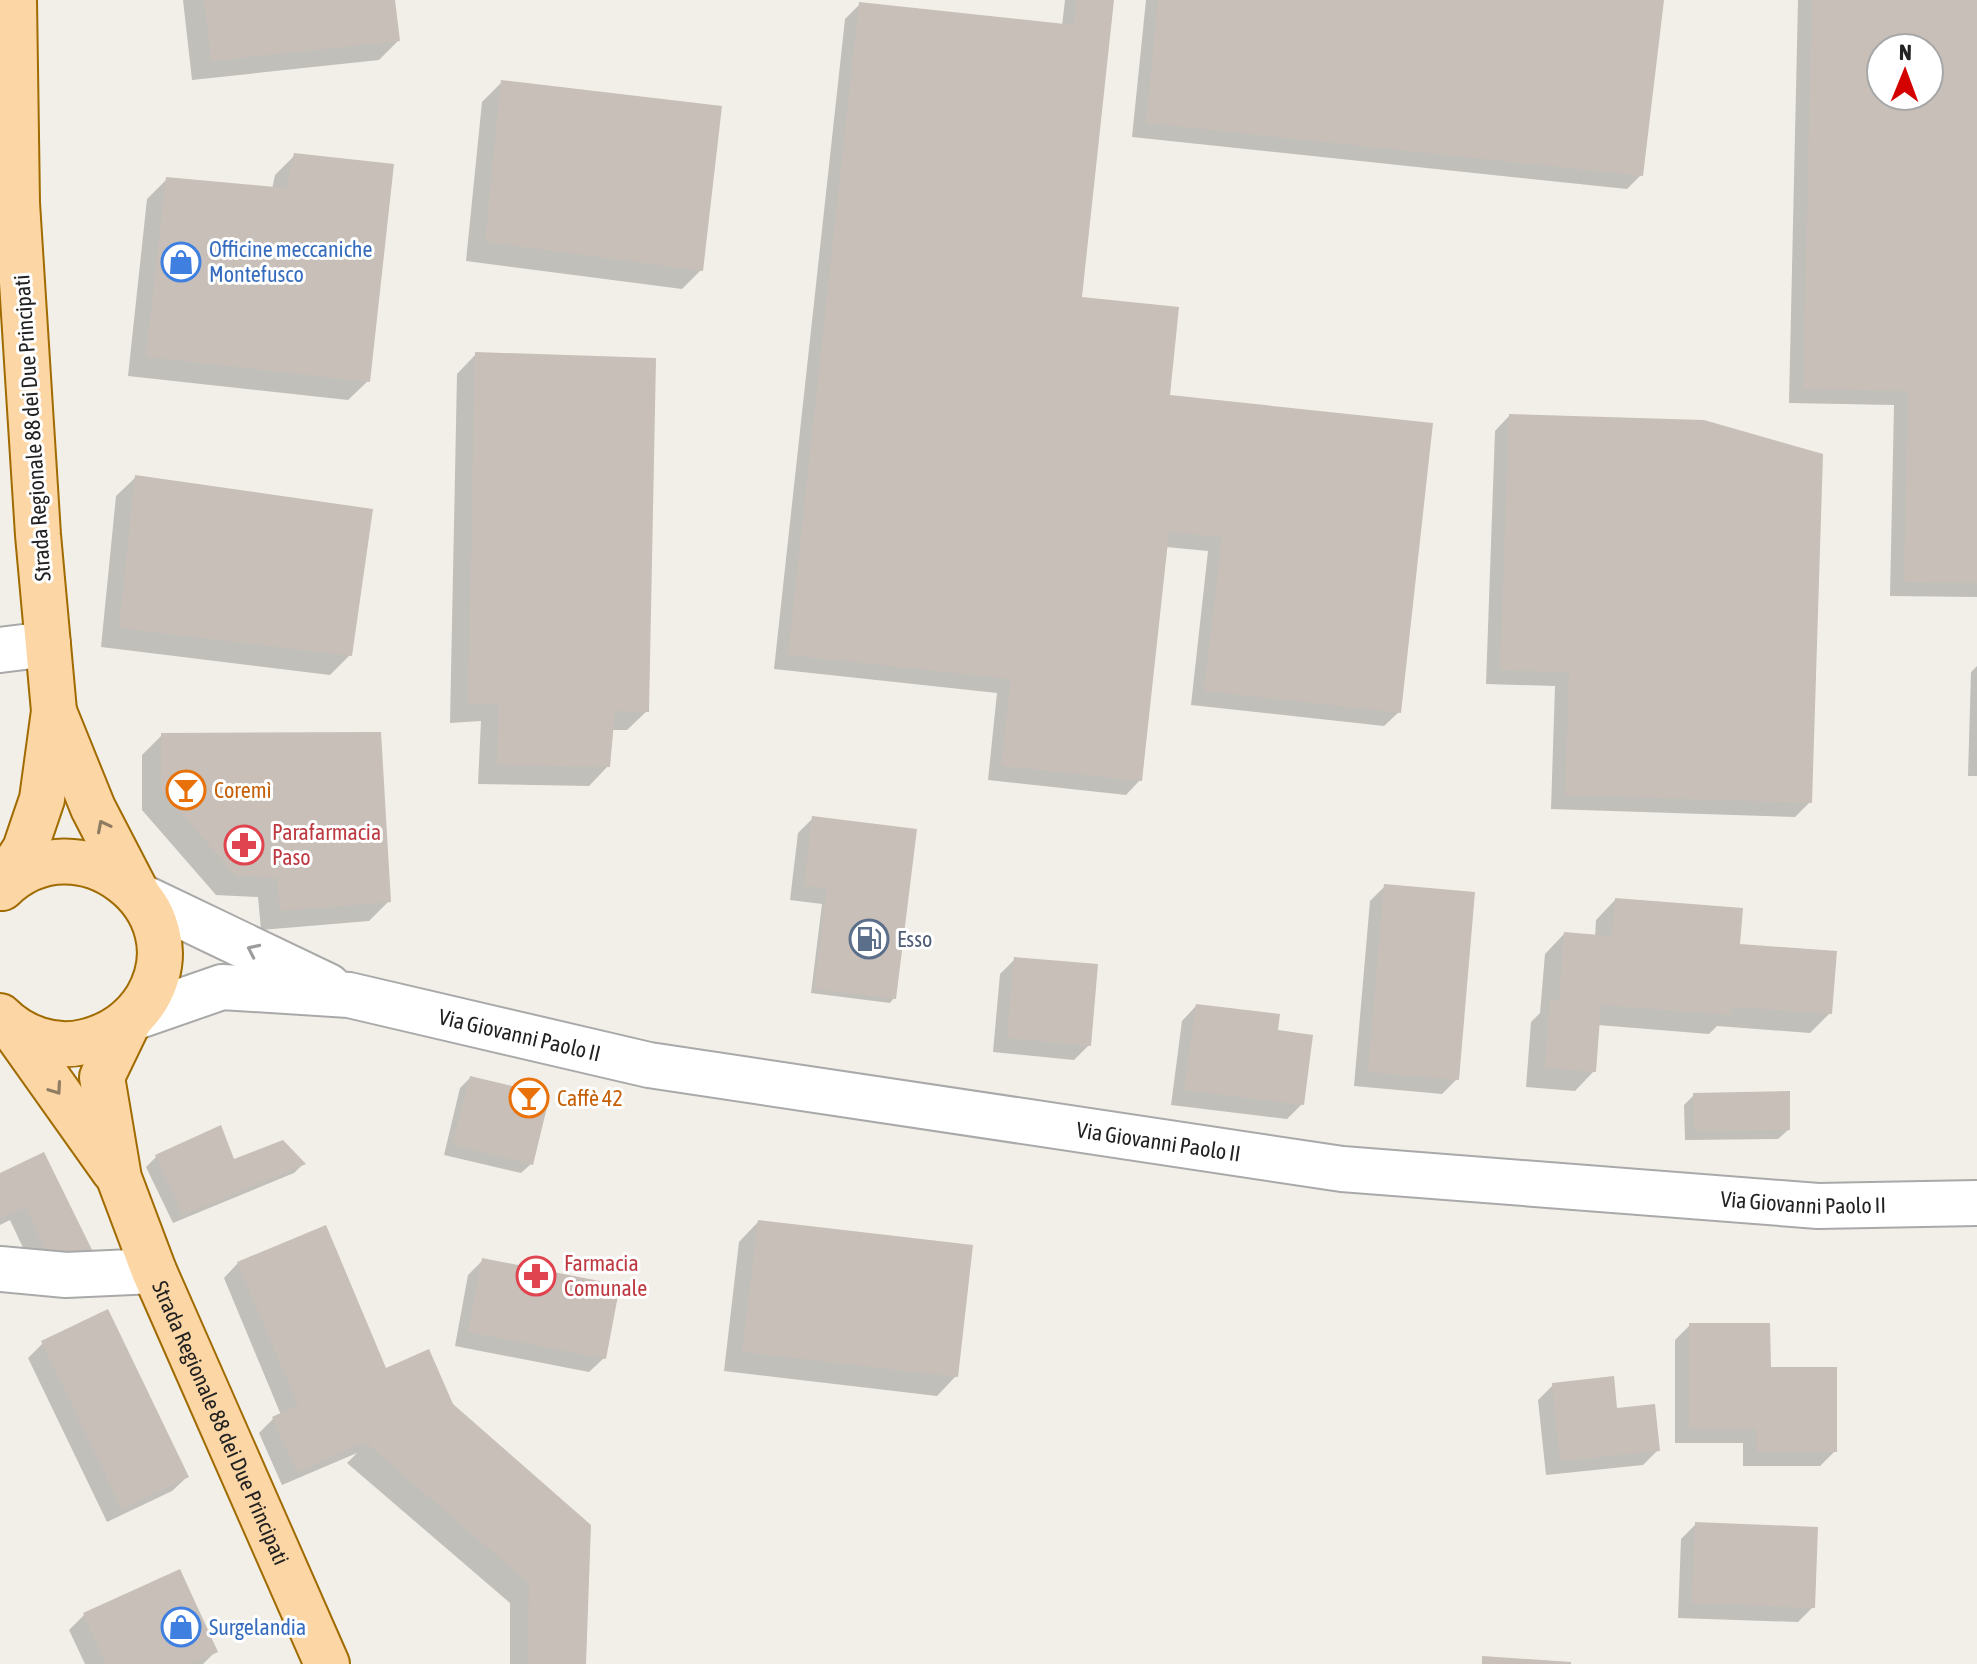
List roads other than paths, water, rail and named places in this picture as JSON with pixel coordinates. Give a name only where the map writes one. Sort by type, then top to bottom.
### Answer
[{"type":"main road","name":"Strada Regionale 88 dei Due Principati","points":[[0,889],[25,849],[42,799],[54,711],[38,535],[17,203],[14,0]]},
{"type":"main road","name":"Strada Regionale 88 dei Due Principati","points":[[4,1020],[36,1039],[64,1045],[94,1040],[123,1026],[130,1019],[150,992],[158,962],[154,926],[93,808],[54,711]]},
{"type":"main road","name":"Strada Regionale 88 dei Due Principati","points":[[0,889],[27,870],[57,861],[70,861],[100,867],[138,895]]},
{"type":"main road","name":"Strada Regionale 88 dei Due Principati","points":[[130,1019],[102,1077],[119,1178],[154,1271],[327,1664]]},
{"type":"main road","name":"Strada Regionale 88 dei Due Principati","points":[[4,1020],[119,1178]]},
{"type":"street","points":[[0,650],[48,644]]},
{"type":"street","points":[[138,895],[349,995]]},
{"type":"street","points":[[130,1019],[222,987],[349,995]]},
{"type":"street","name":"Via Giovanni Paolo II","points":[[349,995],[649,1065],[1342,1169],[1818,1206],[1977,1203]]},
{"type":"street","points":[[0,1269],[66,1275],[154,1271]]},
{"type":"place","name":"Officine meccaniche Montefusco","points":[[181,262]]},
{"type":"place","name":"Coremì","points":[[186,790]]},
{"type":"place","name":"Parafarmacia Paso","points":[[244,845]]},
{"type":"place","name":"Esso","points":[[869,939]]},
{"type":"place","name":"Caffè 42","points":[[529,1098]]},
{"type":"place","name":"Farmacia Comunale","points":[[536,1276]]},
{"type":"place","name":"Surgelandia","points":[[181,1627]]}]
